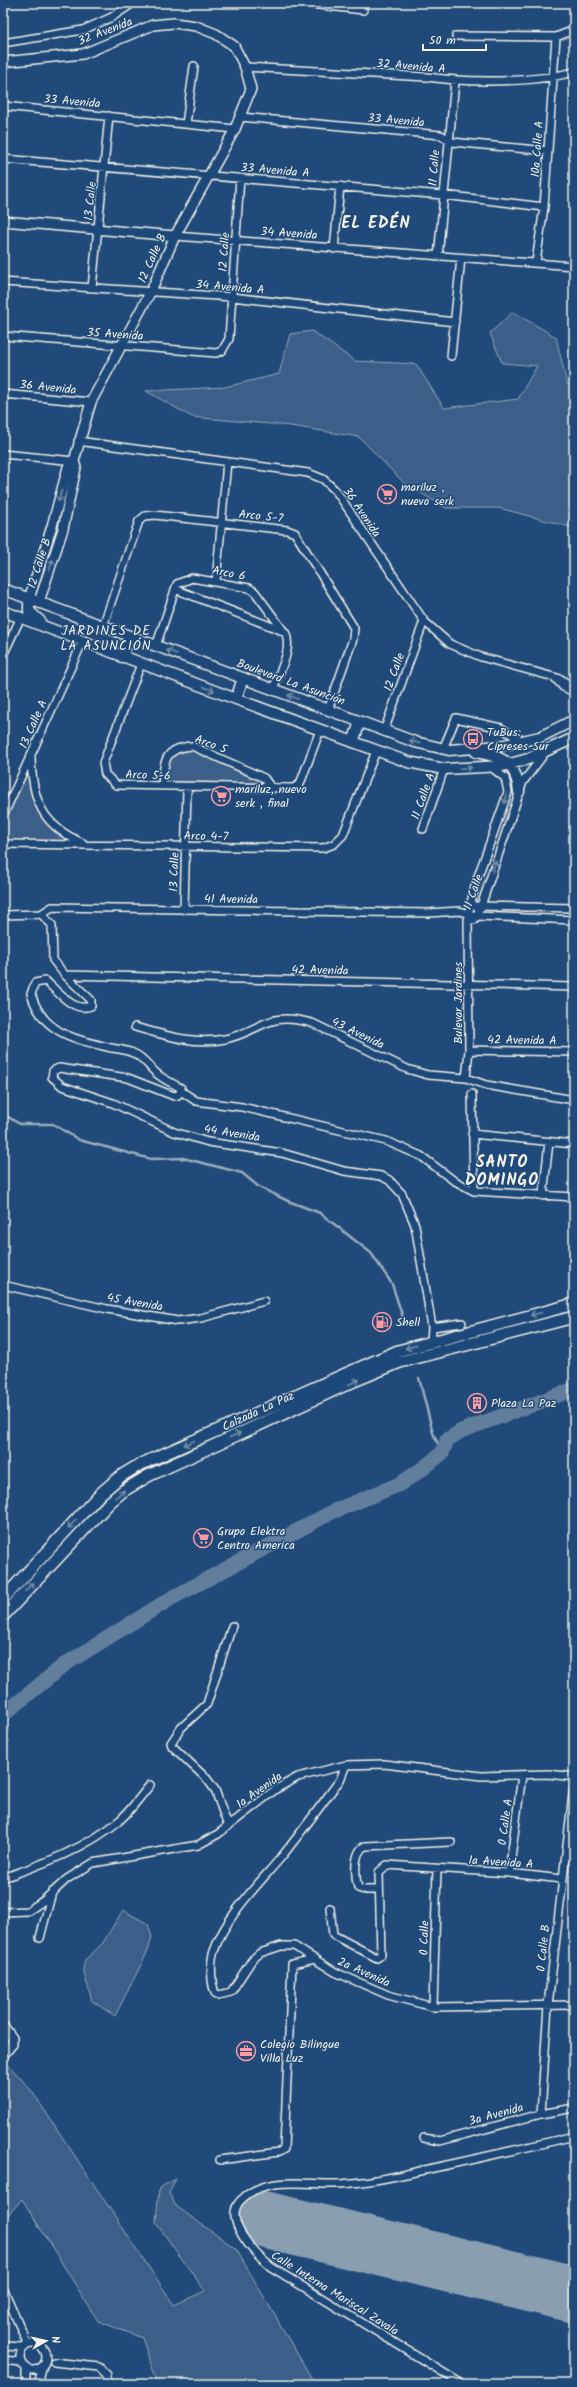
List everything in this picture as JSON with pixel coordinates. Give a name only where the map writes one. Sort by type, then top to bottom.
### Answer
[{"type":"main road","name":"Boulevard La Asunción","points":[[3,589],[384,731],[415,742],[443,749],[464,750],[524,742],[574,720]]},
{"type":"main road","points":[[28,599],[29,611],[49,627]]},
{"type":"main road","points":[[3,611],[49,627],[141,664],[408,762],[444,769],[491,767],[510,764],[547,751],[574,738]]},
{"type":"main road","points":[[122,656],[130,636]]},
{"type":"main road","points":[[236,699],[243,678]]},
{"type":"main road","points":[[353,742],[360,722]]},
{"type":"main road","points":[[464,750],[494,755],[510,764],[516,774],[519,792]]},
{"type":"main road","name":"Calzada La Paz","points":[[3,1600],[100,1494],[121,1476],[139,1465],[398,1351],[574,1304]]},
{"type":"main road","name":"Calzada La Paz","points":[[3,1616],[110,1502],[122,1491],[148,1476],[400,1362],[574,1317]]},
{"type":"street","points":[[3,43],[84,30],[112,17],[133,3]]},
{"type":"street","points":[[301,3],[364,10]]},
{"type":"street","name":"32 Avenida","points":[[3,62],[83,54],[153,25],[174,23],[196,26],[216,34],[234,46],[245,67]]},
{"type":"street","points":[[456,36],[556,37],[574,30]]},
{"type":"street","name":"10a Calle A","points":[[536,262],[544,207],[556,37]]},
{"type":"street","points":[[186,124],[194,66]]},
{"type":"street","name":"32 Avenida A","points":[[245,67],[419,76],[455,81],[554,78],[574,72]]},
{"type":"street","name":"12 Calle B","points":[[39,602],[63,529],[76,468],[74,461],[78,441],[91,402],[151,291],[175,236],[235,129],[251,89],[245,67]]},
{"type":"street","name":"11 Calle","points":[[438,257],[448,139],[455,81]]},
{"type":"street","name":"33 Avenida","points":[[3,106],[235,129]]},
{"type":"street","name":"13 Calle","points":[[92,288],[109,116]]},
{"type":"street","name":"33 Avenida","points":[[240,117],[441,135],[452,142],[548,151]]},
{"type":"street","name":"33 Avenida A","points":[[3,159],[443,195],[544,207]]},
{"type":"street","name":"12 Calle","points":[[225,349],[230,340],[240,178]]},
{"type":"street","points":[[334,249],[340,186]]},
{"type":"street","name":"34 Avenida","points":[[3,221],[334,249],[438,257],[536,262],[543,265],[574,266]]},
{"type":"street","points":[[451,356],[461,258]]},
{"type":"street","name":"34 Avenida A","points":[[3,282],[151,291],[232,298],[455,322]]},
{"type":"street","name":"35 Avenida","points":[[3,336],[216,353],[225,349]]},
{"type":"street","name":"36 Avenida","points":[[3,394],[91,402]]},
{"type":"street","name":"36 Avenida","points":[[78,441],[308,473],[324,479],[336,491],[424,621],[450,644],[482,657],[538,671],[555,678],[566,689],[573,693]]},
{"type":"street","points":[[3,454],[74,461]]},
{"type":"street","name":"12 Calle B","points":[[28,599],[52,526],[68,466],[74,461]]},
{"type":"street","points":[[216,582],[227,462]]},
{"type":"street","name":"Arco 5-7","points":[[103,626],[138,521],[145,516],[154,515],[287,530],[295,533],[354,628],[354,638],[328,710]]},
{"type":"street","name":"Arco 6","points":[[175,589],[177,584],[192,578],[216,582],[255,592],[284,631],[288,641],[288,648],[273,689]]},
{"type":"street","points":[[156,646],[175,589],[284,631]]},
{"type":"street","points":[[3,655],[21,617]]},
{"type":"street","name":"12 Calle","points":[[384,731],[424,621]]},
{"type":"street","name":"13 Calle A","points":[[3,816],[83,641]]},
{"type":"street","name":"Arco 5-6","points":[[141,664],[105,758],[103,768],[107,779],[116,785],[187,788],[289,789],[300,784],[320,730]]},
{"type":"street","points":[[443,749],[456,718],[464,718],[501,728],[524,742]]},
{"type":"street","name":"Arco 5","points":[[162,786],[166,758],[171,751],[182,747],[192,746],[264,778],[272,789]]},
{"type":"street","name":"Arco 4-7","points":[[3,844],[323,848],[334,844],[342,835],[376,751]]},
{"type":"street","name":"11 Calle","points":[[469,927],[480,906],[519,792],[530,771],[547,751]]},
{"type":"street","name":"Arco 4-7","points":[[31,755],[32,780],[40,810],[56,828],[70,838],[88,845]]},
{"type":"street","name":"11 Calle","points":[[469,927],[469,907],[476,882],[508,792],[505,778],[491,767]]},
{"type":"street","name":"11 Calle A","points":[[423,829],[444,769]]},
{"type":"street","name":"13 Calle","points":[[184,910],[187,788]]},
{"type":"street","points":[[574,829],[574,834]]},
{"type":"street","name":"41 Avenida","points":[[3,915],[40,914],[52,907],[428,913],[460,911],[469,907],[480,906],[574,908]]},
{"type":"street","points":[[460,911],[468,915],[476,916],[574,920]]},
{"type":"street","points":[[40,914],[52,925],[53,960],[65,975],[91,1000],[91,1006],[89,1007],[77,1006],[66,1000],[46,981],[40,980],[32,988],[30,994],[45,1022],[63,1034],[81,1041],[133,1053],[141,1057],[155,1072],[181,1088],[181,1091],[196,1101],[242,1107],[386,1142],[421,1156],[453,1180],[474,1191],[574,1197]]},
{"type":"street","name":"Bulevar Jardines","points":[[466,1078],[469,1050],[469,927]]},
{"type":"street","name":"42 Avenida","points":[[65,975],[574,987]]},
{"type":"street","name":"43 Avenida","points":[[135,1027],[169,1037],[210,1041],[226,1039],[268,1020],[279,1018],[302,1020],[312,1022],[408,1069],[428,1075],[466,1078],[486,1085],[574,1100]]},
{"type":"street","name":"42 Avenida A","points":[[469,1050],[574,1052]]},
{"type":"street","name":"44 Avenida","points":[[181,1091],[178,1096],[174,1096],[128,1078],[59,1068],[53,1071],[52,1077],[62,1086],[112,1103],[174,1132],[208,1142],[282,1153],[344,1171],[381,1176],[389,1180],[402,1194],[415,1225],[432,1327],[431,1341]]},
{"type":"street","points":[[472,1094],[474,1191]]},
{"type":"street","points":[[472,1134],[574,1144]]},
{"type":"street","points":[[543,1196],[549,1142]]},
{"type":"street","name":"45 Avenida","points":[[3,1285],[107,1309],[178,1321],[201,1318],[264,1301]]},
{"type":"street","points":[[432,1327],[462,1323]]},
{"type":"street","points":[[228,1826],[215,1790],[207,1779],[172,1746],[172,1743],[181,1728],[207,1704],[232,1626]]},
{"type":"street","name":"1a Avenida","points":[[3,1912],[28,1911],[67,1879],[93,1863],[198,1845],[228,1826],[276,1789],[298,1778],[346,1765],[384,1764],[481,1776],[548,1774],[574,1777]]},
{"type":"street","name":"2a Avenida","points":[[346,1765],[340,1780],[283,1854],[247,1896],[213,1952],[214,1993],[220,1995],[231,1992],[252,1960],[260,1953],[281,1946],[294,1946],[335,1972],[388,1995],[433,2007],[574,2005]]},
{"type":"street","name":"0 Calle A","points":[[509,1873],[522,1775]]},
{"type":"street","points":[[3,1878],[60,1857],[96,1835],[119,1820],[150,1786]]},
{"type":"street","name":"0 Calle B","points":[[541,2114],[548,2005],[574,1786]]},
{"type":"street","points":[[379,1890],[364,1890],[358,1888],[357,1857],[361,1848],[365,1846],[451,1842]]},
{"type":"street","name":"1a Avenida A","points":[[330,1908],[333,1935],[372,1958],[380,1957],[379,1872],[387,1865],[509,1873],[562,1879]]},
{"type":"street","name":"0 Calle","points":[[433,2007],[437,1869]]},
{"type":"street","points":[[40,1938],[52,1892]]},
{"type":"street","points":[[220,2160],[279,2152],[284,2149],[292,1964],[315,1959]]},
{"type":"street","points":[[3,2026],[10,2033],[12,2044],[3,2055]]},
{"type":"street","name":"3a Avenida","points":[[424,2138],[440,2141],[541,2114],[574,2108]]},
{"type":"street","name":"Calle Interna Mariscal Zavala","points":[[462,2384],[271,2267],[258,2257],[247,2245],[237,2220],[237,2209],[241,2200],[263,2187],[279,2184],[338,2184],[403,2175],[574,2136]]},
{"type":"street","points":[[3,2288],[26,2346]]},
{"type":"street","points":[[3,2346],[26,2346],[36,2344],[43,2348],[46,2356],[38,2384]]},
{"type":"street","points":[[26,2346],[21,2354],[21,2362],[26,2368],[26,2384]]},
{"type":"street","points":[[3,2360],[21,2362]]},
{"type":"street","points":[[54,2362],[99,2368],[107,2375],[106,2384]]},
{"type":"street","points":[[26,2368],[37,2370],[43,2366]]},
{"type":"shaded area","points":[[513,312],[556,337],[567,384],[574,386],[574,491],[570,527],[499,508],[446,508],[404,483],[359,437],[291,426],[192,417],[146,391],[225,387],[279,374],[290,334],[312,331],[355,361],[416,364],[444,408],[518,399],[537,366],[502,363],[490,333]]},
{"type":"shaded area","points":[[192,748],[263,781],[266,786],[165,785],[166,769],[173,753]]},
{"type":"shaded area","points":[[29,768],[31,793],[39,812],[53,828],[72,843],[3,841],[3,824]]},
{"type":"shaded area","points":[[123,1910],[148,1924],[152,1937],[148,1951],[115,2016],[92,2001],[83,1969],[85,1960],[102,1944]]},
{"type":"shaded area","points":[[3,2059],[31,2090],[174,2305],[205,2291],[156,2223],[159,2188],[176,2179],[169,2193],[176,2206],[236,2249],[315,2384],[158,2384],[142,2338],[98,2321],[22,2199],[3,2221]]},
{"type":"waterway","points":[[3,1114],[20,1124],[53,1124],[79,1140],[151,1159],[183,1158],[242,1173],[259,1187],[288,1201],[320,1213],[371,1253],[392,1284],[404,1321]]},
{"type":"waterway","points":[[419,1378],[433,1433],[442,1453]]},
{"type":"waterway","points":[[3,1715],[64,1665],[170,1599],[332,1512],[400,1484],[442,1453],[447,1440],[461,1431],[574,1389]]},
{"type":"runway","points":[[266,2220],[574,2294]]},
{"type":"place","name":"mariluz , nuevo serk","points":[[387,494]]},
{"type":"place","name":"TuBus: Cipreses Sur","points":[[473,739]]},
{"type":"place","name":"mariluz, nuevo serk , final","points":[[221,796]]},
{"type":"place","name":"Shell","points":[[382,1322]]},
{"type":"place","name":"Plaza La Paz","points":[[477,1403]]},
{"type":"place","name":"Grupo Elektra Centro America","points":[[203,1538]]},
{"type":"place","name":"Colegio Bilingue Villa Luz","points":[[246,2051]]},
{"type":"district","name":"EL EDÉN","points":[[376,222]]},
{"type":"district","name":"JARDINES DE LA ASUNCIÓN","points":[[106,638]]},
{"type":"district","name":"SANTO DOMINGO","points":[[502,1170]]}]
